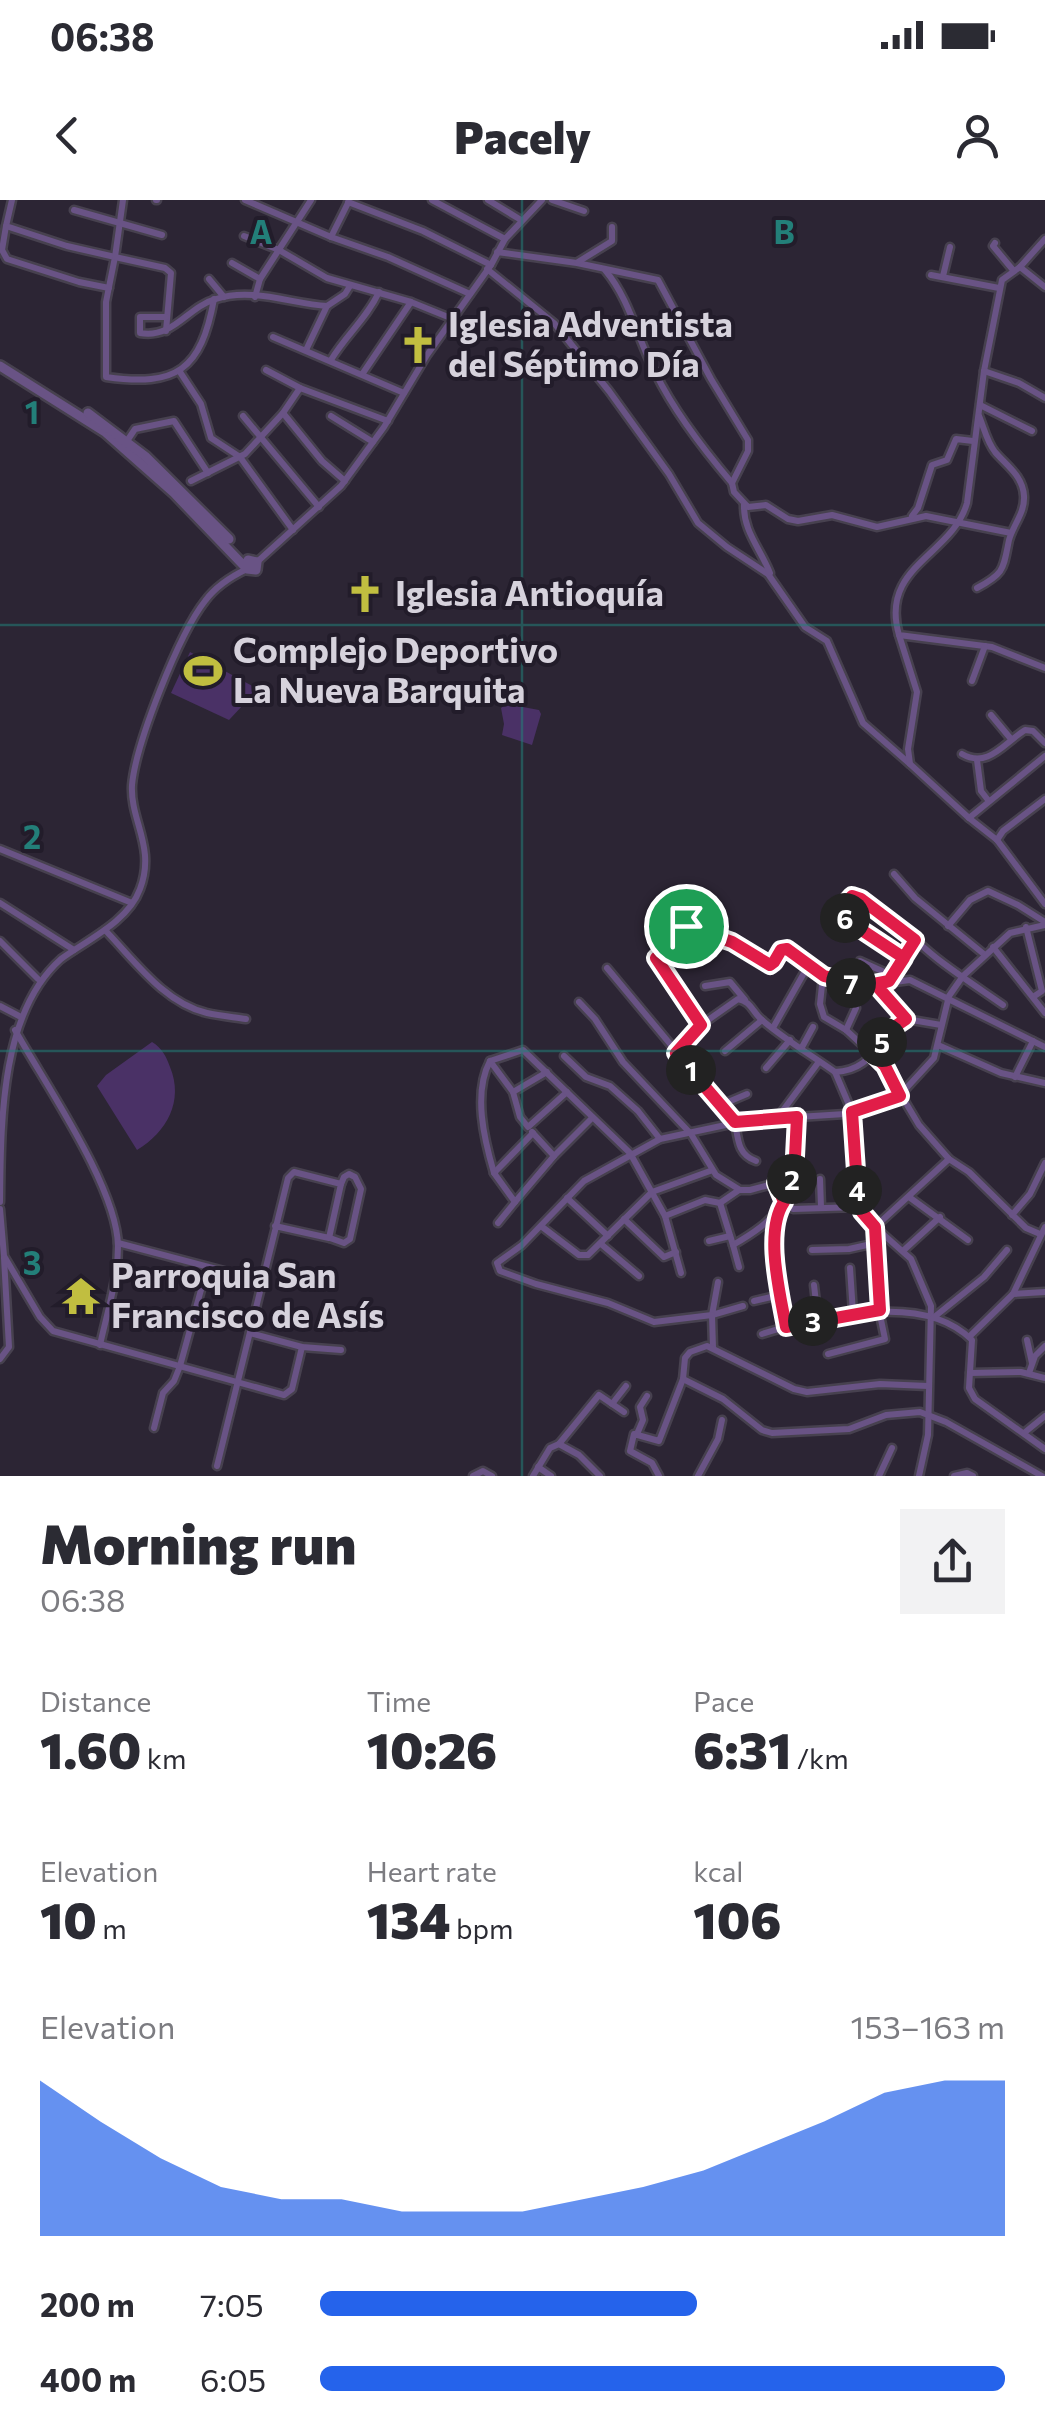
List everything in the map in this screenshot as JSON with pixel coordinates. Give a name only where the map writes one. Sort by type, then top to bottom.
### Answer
[{"type":"street","points":[[12,200],[2,250],[7,259],[109,288]]},
{"type":"street","points":[[123,200],[109,288],[105,376],[145,381],[180,372],[202,346],[214,299]]},
{"type":"street","points":[[244,200],[268,204],[297,222],[470,294]]},
{"type":"street","points":[[254,297],[260,279],[311,200]]},
{"type":"street","points":[[432,200],[505,240]]},
{"type":"street","points":[[488,200],[522,221]]},
{"type":"street","points":[[552,200],[584,211]]},
{"type":"street","points":[[331,237],[349,201],[423,231],[489,267],[554,323],[619,404],[698,523],[772,578]]},
{"type":"street","points":[[0,1360],[9,1347],[0,1205],[4,1050],[38,979],[105,930],[140,890],[146,844],[132,788],[144,734],[203,604],[219,585],[294,530],[345,481],[505,240],[536,202]]},
{"type":"street","points":[[74,210],[162,235]]},
{"type":"street","points":[[6,226],[67,246],[164,268],[171,273],[166,332]]},
{"type":"street","points":[[577,263],[612,241],[612,227]]},
{"type":"street","points":[[244,236],[327,278],[454,319]]},
{"type":"street","points":[[910,764],[908,749],[916,692],[899,635],[896,607],[905,578],[962,520],[999,288],[1004,276],[1045,239]]},
{"type":"street","points":[[995,243],[993,246],[1017,268],[1045,286]]},
{"type":"street","points":[[944,276],[950,247]]},
{"type":"street","points":[[498,252],[653,277],[748,440],[748,451],[732,483]]},
{"type":"street","points":[[232,263],[260,279]]},
{"type":"street","points":[[604,268],[626,300],[656,375],[744,504],[744,525],[772,578],[805,627],[820,634],[832,649],[863,724],[997,840],[1045,904]]},
{"type":"street","points":[[932,275],[999,288]]},
{"type":"street","points":[[209,279],[224,297]]},
{"type":"street","points":[[306,350],[327,306],[346,294],[350,286]]},
{"type":"street","points":[[331,360],[346,334],[367,315],[380,292]]},
{"type":"street","points":[[166,317],[140,317],[141,335],[166,332],[214,299],[224,297],[282,297],[327,306]]},
{"type":"street","points":[[363,373],[410,302]]},
{"type":"street","points":[[274,337],[404,393]]},
{"type":"street","points":[[0,364],[126,441],[178,488],[249,564]]},
{"type":"street","points":[[266,370],[300,388],[388,421]]},
{"type":"street","points":[[984,371],[1045,398]]},
{"type":"street","points":[[180,372],[201,404],[211,438],[240,457],[294,530]]},
{"type":"street","points":[[191,481],[240,457],[283,414],[300,388]]},
{"type":"street","points":[[980,404],[1032,431]]},
{"type":"street","points":[[283,414],[322,462],[345,481]]},
{"type":"street","points":[[977,588],[1000,573],[1024,497],[1019,477],[995,451],[979,415]]},
{"type":"street","points":[[243,416],[320,506]]},
{"type":"street","points":[[331,416],[373,442]]},
{"type":"street","points":[[126,441],[135,429],[174,421],[208,472]]},
{"type":"street","points":[[107,429],[249,564]]},
{"type":"street","points":[[912,516],[929,469],[950,457],[956,439],[974,441]]},
{"type":"street","points":[[744,504],[753,508],[769,506],[792,520],[832,515],[877,528],[912,516],[962,520],[1011,532]]},
{"type":"street","points":[[899,635],[985,646],[1045,668]]},
{"type":"street","points":[[972,681],[985,646]]},
{"type":"street","points":[[991,716],[1011,739]]},
{"type":"street","points":[[962,754],[977,760],[987,758],[1029,730],[1043,738]]},
{"type":"street","points":[[969,818],[1045,756]]},
{"type":"street","points":[[977,760],[981,791],[988,800]]},
{"type":"street","points":[[997,840],[1045,798]]},
{"type":"street","points":[[0,849],[132,903]]},
{"type":"street","points":[[894,874],[948,926],[986,955]]},
{"type":"street","points":[[948,926],[970,900],[988,892],[1018,905],[1045,924]]},
{"type":"street","points":[[904,958],[848,921],[842,914],[846,900],[852,896],[861,899],[1003,1005]]},
{"type":"street","points":[[1,906],[74,950]]},
{"type":"street","points":[[744,1306],[654,1322],[608,1303],[536,1284],[500,1271],[497,1266],[597,1171],[660,1139],[735,1122],[852,1112],[900,1096],[922,1074],[938,1046],[949,996],[963,976],[1010,932],[1045,924]]},
{"type":"street","points":[[686,926],[684,948],[656,958],[701,1025]]},
{"type":"street","points":[[655,933],[686,926],[732,942],[770,965],[781,950],[787,949],[824,976],[863,986],[891,978],[915,940]]},
{"type":"street","points":[[1026,928],[1042,991],[1033,997]]},
{"type":"street","points":[[105,930],[145,975],[167,991],[198,1010],[246,1018]]},
{"type":"street","points":[[0,941],[38,979]]},
{"type":"street","points":[[993,948],[1045,1013]]},
{"type":"street","points":[[860,960],[891,978],[910,980],[949,996],[1045,1047]]},
{"type":"street","points":[[774,1026],[808,966]]},
{"type":"street","points":[[607,968],[735,1122],[741,1151],[756,1161]]},
{"type":"street","points":[[824,976],[822,1014],[885,1066],[919,1125],[949,1160],[969,1172],[1026,1228],[1042,1231],[1012,1294],[970,1336]]},
{"type":"street","points":[[705,986],[730,982],[762,1020],[835,1072],[854,1071],[873,1054],[890,1030],[906,1019]]},
{"type":"street","points":[[876,985],[906,1019],[941,1025]]},
{"type":"street","points":[[676,1053],[701,1025],[738,999],[746,1001]]},
{"type":"street","points":[[579,1002],[624,1062],[692,1134],[710,1170],[740,1190]]},
{"type":"street","points":[[0,1006],[19,1016]]},
{"type":"street","points":[[846,1030],[856,1008]]},
{"type":"street","points":[[726,1051],[762,1020]]},
{"type":"street","points":[[801,1049],[813,1027]]},
{"type":"street","points":[[15,1030],[110,1201],[118,1243],[116,1272],[100,1345]]},
{"type":"street","points":[[766,1068],[790,1040]]},
{"type":"street","points":[[1015,1077],[1033,1041]]},
{"type":"street","points":[[938,1046],[1015,1077],[1045,1083]]},
{"type":"street","points":[[515,1202],[494,1172],[482,1110],[482,1079],[490,1061],[523,1050],[630,1153],[666,1216],[682,1272]]},
{"type":"street","points":[[564,1056],[586,1077],[610,1086],[638,1111],[660,1139]]},
{"type":"street","points":[[490,1061],[513,1092],[520,1117],[554,1156]]},
{"type":"street","points":[[778,1117],[818,1062]]},
{"type":"street","points":[[513,1092],[546,1072]]},
{"type":"street","points":[[835,1072],[852,1112],[859,1207],[875,1227],[904,1250],[924,1287],[933,1318],[928,1414],[919,1476]]},
{"type":"street","points":[[494,1172],[567,1092]]},
{"type":"street","points":[[721,1106],[746,1094]]},
{"type":"street","points":[[666,1216],[705,1200],[720,1203],[740,1190],[794,1176],[797,1117]]},
{"type":"street","points":[[498,1223],[592,1118]]},
{"type":"street","points":[[875,1227],[949,1160]]},
{"type":"street","points":[[1012,1215],[1030,1194],[1045,1163]]},
{"type":"street","points":[[541,1226],[584,1256],[652,1192],[710,1170]]},
{"type":"street","points":[[217,1466],[288,1178],[292,1172],[341,1184]]},
{"type":"street","points":[[275,1226],[344,1243],[350,1240],[362,1189],[349,1174],[341,1184],[330,1238]]},
{"type":"street","points":[[820,1179],[821,1208]]},
{"type":"street","points":[[776,1183],[784,1202],[793,1209],[859,1207]]},
{"type":"street","points":[[909,1197],[968,1240]]},
{"type":"street","points":[[567,1198],[608,1236]]},
{"type":"street","points":[[733,1245],[755,1232],[784,1202]]},
{"type":"street","points":[[720,1203],[739,1267]]},
{"type":"street","points":[[779,1210],[775,1261],[786,1327]]},
{"type":"street","points":[[904,1250],[940,1217]]},
{"type":"street","points":[[624,1219],[664,1257],[676,1252]]},
{"type":"street","points":[[828,1354],[885,1339],[875,1227]]},
{"type":"street","points":[[709,1241],[730,1236]]},
{"type":"street","points":[[118,1243],[262,1282]]},
{"type":"street","points":[[812,1250],[876,1243]]},
{"type":"street","points":[[600,1244],[639,1276]]},
{"type":"street","points":[[933,1318],[984,1277],[1007,1250]]},
{"type":"street","points":[[2,1256],[46,1326],[100,1345],[277,1394],[289,1394],[302,1347]]},
{"type":"street","points":[[154,1428],[163,1393],[180,1366],[207,1268]]},
{"type":"street","points":[[850,1268],[853,1314]]},
{"type":"street","points":[[712,1348],[712,1314],[718,1282]]},
{"type":"street","points":[[814,1286],[818,1320]]},
{"type":"street","points":[[1012,1294],[1045,1292]]},
{"type":"street","points":[[754,1301],[780,1295]]},
{"type":"street","points":[[762,1334],[880,1310],[933,1318],[970,1336],[973,1342],[969,1391],[977,1402],[1045,1449]]},
{"type":"street","points":[[250,1333],[302,1347],[341,1350]]},
{"type":"street","points":[[1027,1340],[1032,1363]]},
{"type":"street","points":[[637,1434],[659,1441],[683,1379],[688,1353],[707,1346],[800,1391],[822,1393],[880,1384],[928,1386]]},
{"type":"street","points":[[1029,1373],[1045,1346]]},
{"type":"street","points":[[970,1374],[1029,1373],[1045,1378]]},
{"type":"street","points":[[683,1379],[724,1400],[762,1430],[772,1433],[849,1429],[901,1412],[928,1414],[1042,1476]]},
{"type":"street","points":[[612,1404],[626,1386]]},
{"type":"street","points":[[532,1476],[550,1448],[559,1444],[599,1394],[624,1412]]},
{"type":"street","points":[[648,1396],[640,1407],[643,1420],[634,1434],[630,1452],[652,1463],[659,1476]]},
{"type":"street","points":[[1024,1433],[1045,1416]]},
{"type":"street","points":[[698,1476],[718,1439],[722,1420]]},
{"type":"street","points":[[559,1444],[579,1455],[600,1476]]},
{"type":"street","points":[[879,1476],[892,1448]]},
{"type":"street","points":[[538,1467],[550,1476]]},
{"type":"street","points":[[473,1476],[482,1472],[492,1476]]},
{"type":"street","points":[[954,1476],[973,1476]]},
{"type":"shaded area","name":"Complejo Deportivo La Nueva Barquita","points":[[190,652],[258,689],[229,720],[171,693]]},
{"type":"shaded area","points":[[506,704],[539,710],[532,745],[502,735],[501,708]]},
{"type":"shaded area","points":[[152,1042],[170,1067],[174,1103],[157,1134],[137,1150],[97,1086]]},
{"type":"place","name":"Iglesia Adventista del Séptimo Día","points":[[418,345]]},
{"type":"place","name":"Iglesia Antioquía","points":[[365,594]]},
{"type":"place","name":"Complejo Deportivo La Nueva Barquita","points":[[203,671]]},
{"type":"place","name":"Parroquia San Francisco de Asís","points":[[81,1296]]},
{"type":"route","points":[[686,926],[684,948],[656,958],[701,1025],[676,1053],[735,1122],[797,1117],[794,1176],[776,1183],[784,1202],[779,1210],[775,1261],[786,1327],[880,1310],[875,1227],[859,1207],[852,1112],[900,1096],[885,1066],[873,1054],[890,1030],[906,1019],[876,985],[889,981],[904,958],[848,921],[842,907],[852,896],[861,899],[915,940],[909,951],[889,981],[863,986],[824,976],[787,949],[781,950],[770,965],[732,942],[686,926]]}]
